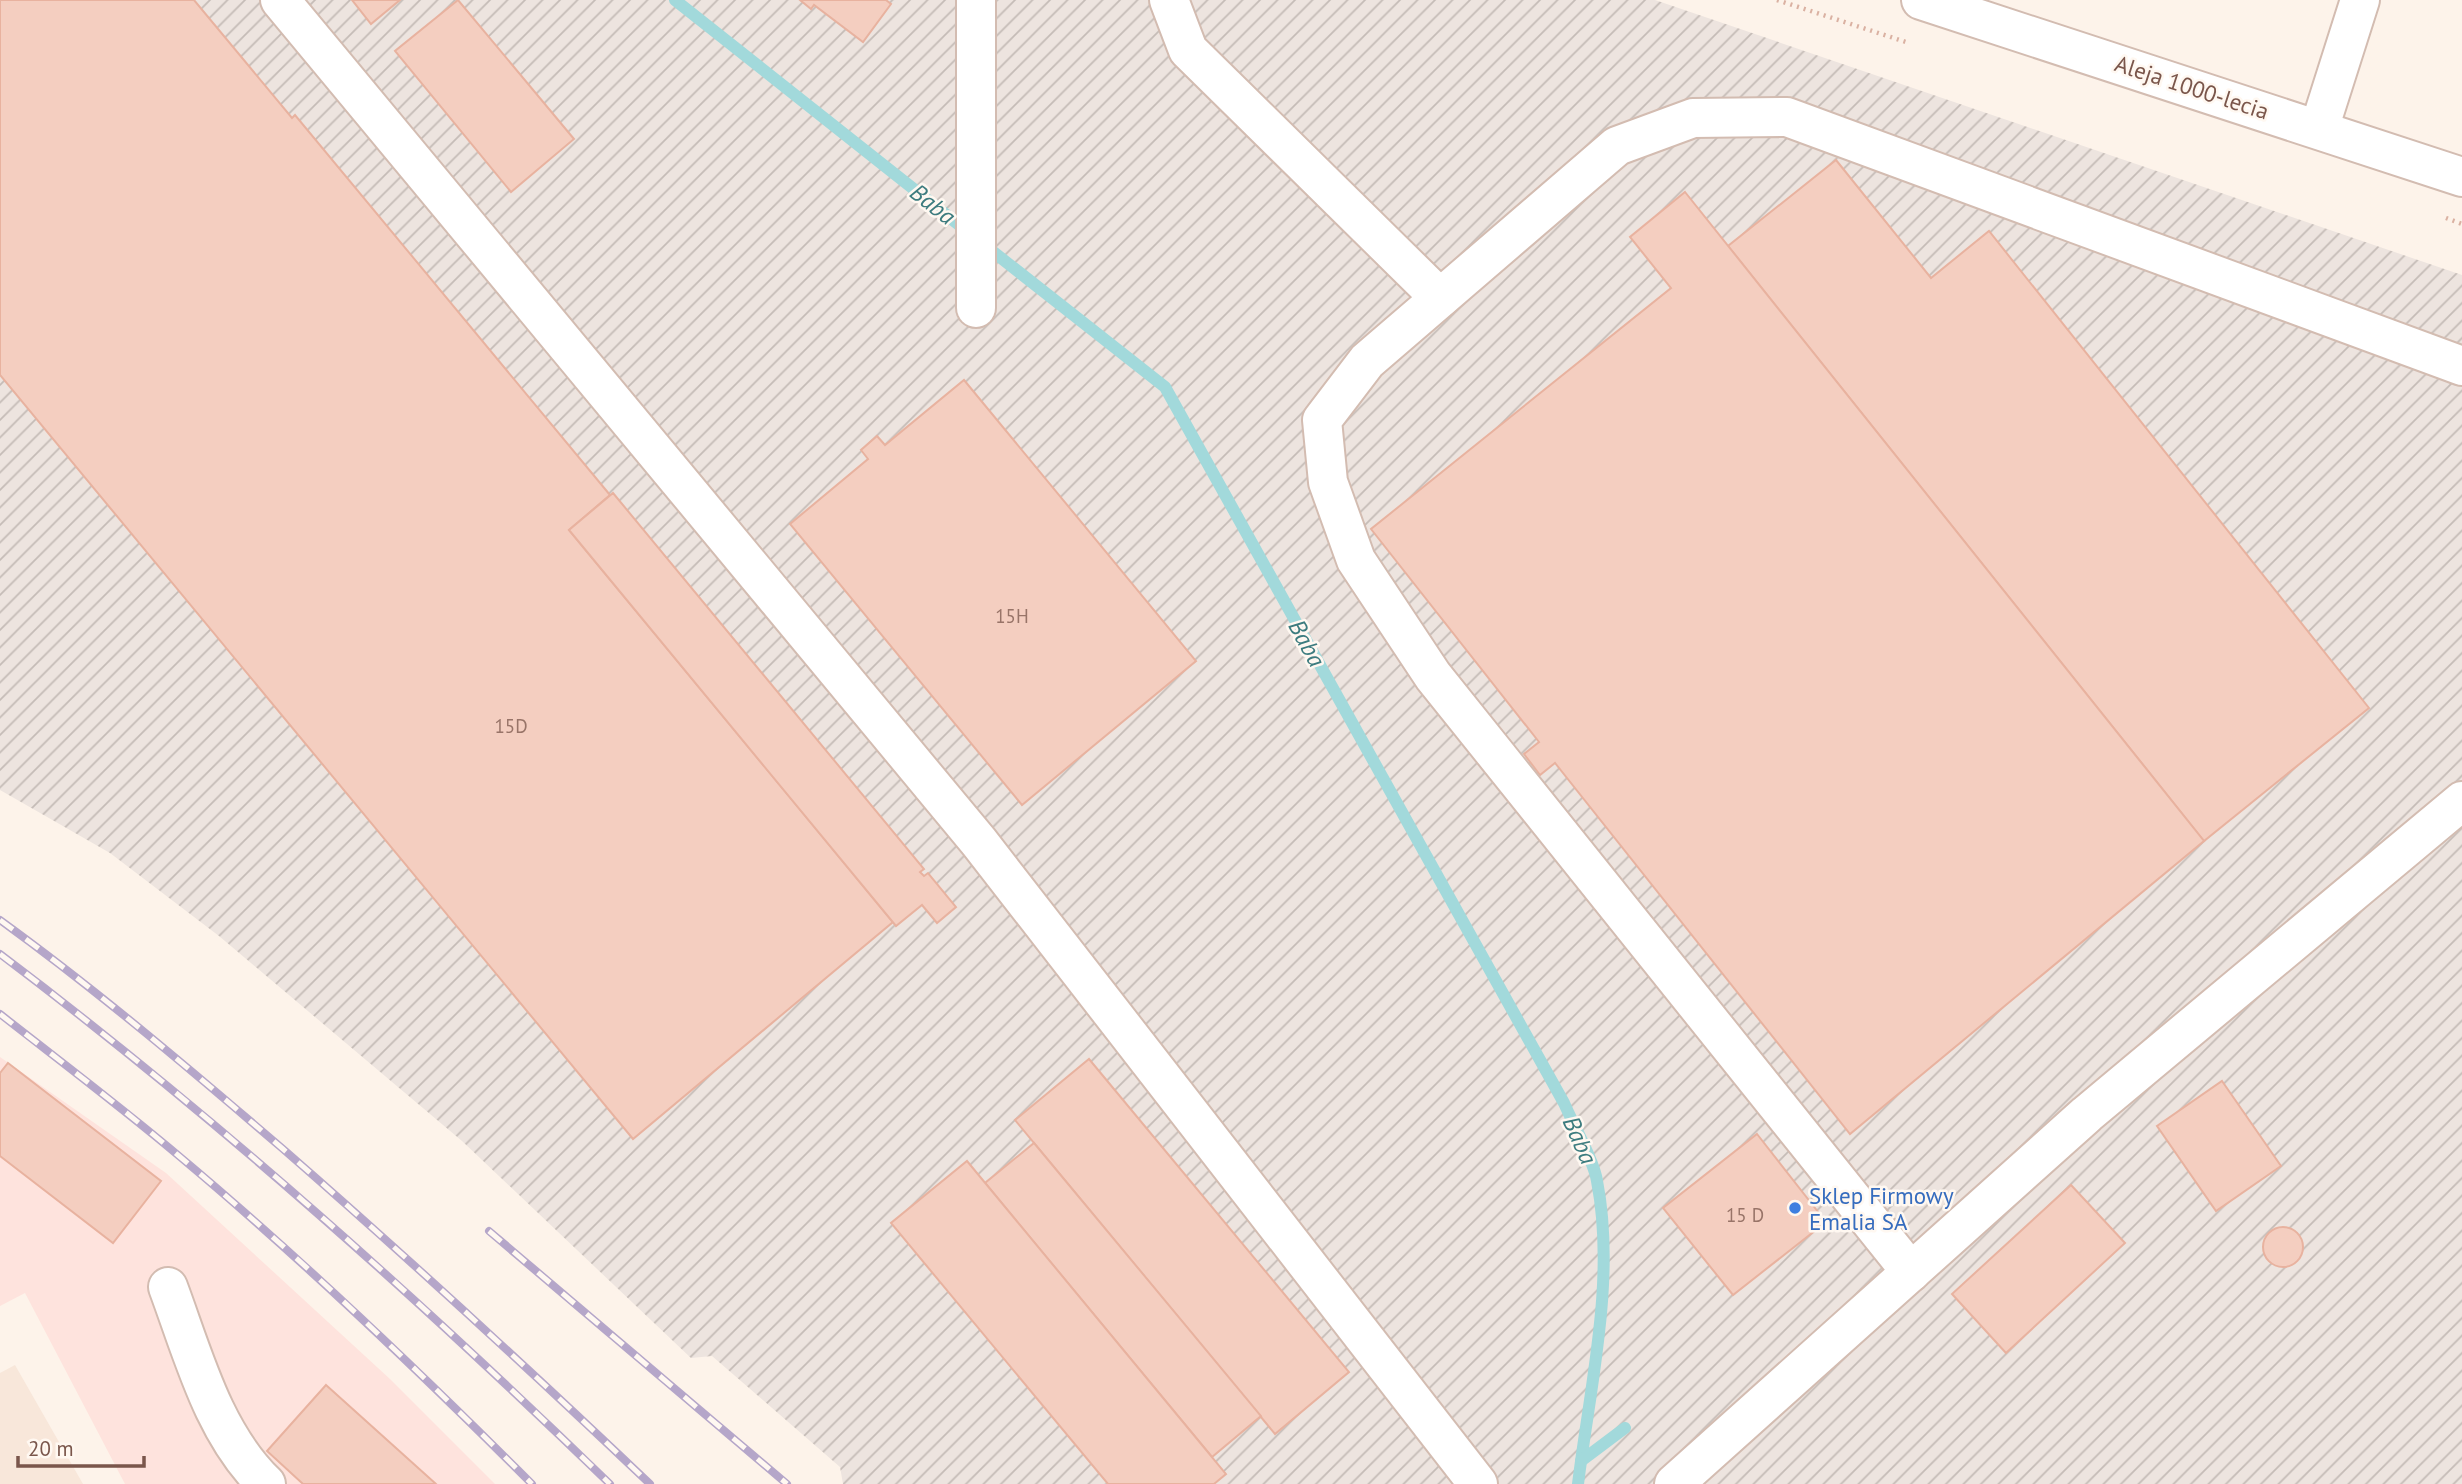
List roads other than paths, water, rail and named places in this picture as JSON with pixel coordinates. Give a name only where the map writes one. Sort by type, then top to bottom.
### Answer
[{"type":"street","points":[[280,0],[979,842],[1478,1484]]},
{"type":"street","points":[[976,0],[976,308]]},
{"type":"street","points":[[1169,0],[1188,50],[1440,298]]},
{"type":"street","name":"Aleja 1000-lecia","points":[[1922,0],[2462,177]]},
{"type":"street","points":[[2319,129],[2360,0]]},
{"type":"street","points":[[1911,1272],[1433,676],[1356,560],[1328,482],[1322,420],[1367,361],[1617,146],[1693,118],[1787,117],[2462,366]]},
{"type":"street","points":[[1674,1484],[2087,1114],[2459,811]]},
{"type":"street","points":[[168,1286],[214,1408],[248,1467],[266,1484]]},
{"type":"waterway","name":"Baba","points":[[675,0],[968,232]]},
{"type":"waterway","name":"Baba","points":[[982,243],[1165,387],[1564,1103],[1595,1173],[1602,1218],[1604,1256],[1599,1332],[1578,1484]]},
{"type":"waterway","points":[[1581,1461],[1625,1428]]},
{"type":"railway","points":[[0,920],[108,1003],[283,1149],[376,1231],[650,1484]]},
{"type":"railway","points":[[0,954],[159,1079],[313,1210],[463,1345],[610,1484]]},
{"type":"railway","points":[[0,1014],[113,1102],[225,1195],[403,1357],[532,1484]]},
{"type":"railway","points":[[489,1231],[787,1484]]},
{"type":"place","name":"Sklep Firmowy Emalia SA","points":[[1795,1208]]}]
